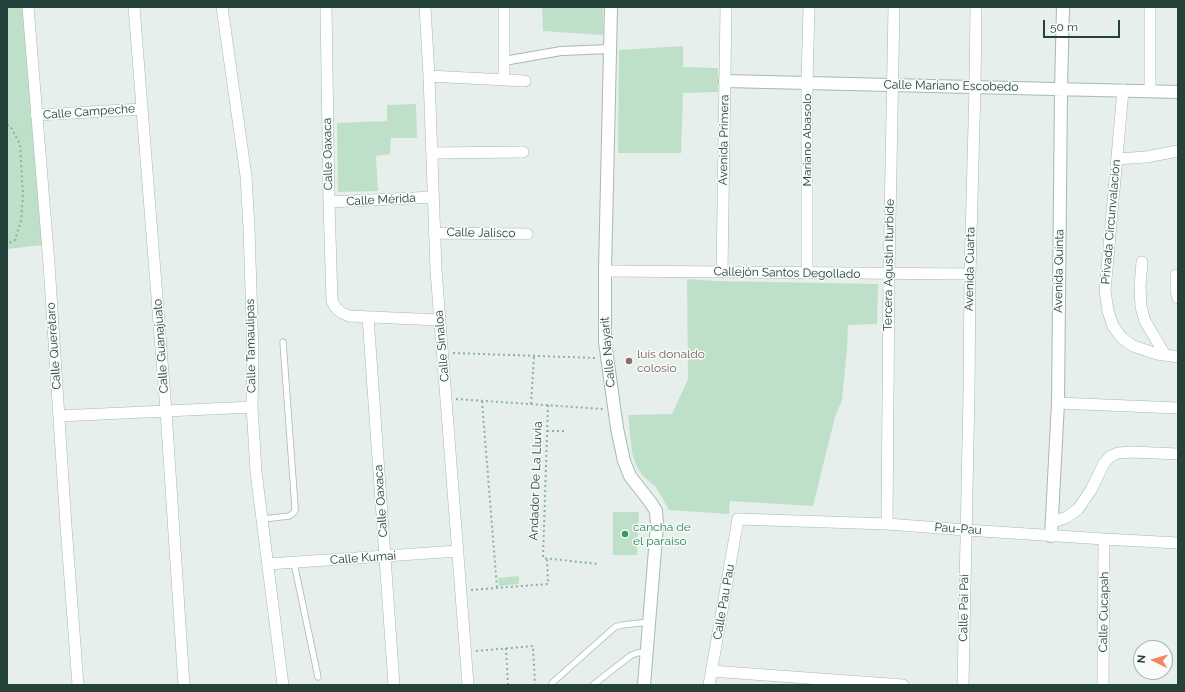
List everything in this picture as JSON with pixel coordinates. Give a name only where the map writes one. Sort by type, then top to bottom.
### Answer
[{"type":"street","name":"Calle Querétaro","points":[[28,7],[49,264],[78,685]]},
{"type":"street","name":"Calle Guanajuato","points":[[134,7],[166,411],[184,685]]},
{"type":"street","name":"Calle Tamaulipas","points":[[222,7],[247,183],[253,354],[252,407],[256,472],[283,685]]},
{"type":"street","name":"Calle Oaxaca","points":[[326,7],[332,301],[336,308],[342,313],[349,316],[368,317],[394,685]]},
{"type":"street","name":"Calle Sinaloa","points":[[425,7],[439,320],[468,685]]},
{"type":"street","points":[[504,7],[504,79]]},
{"type":"street","name":"Calle Nayarit","points":[[611,7],[605,271],[605,342],[614,410],[624,461],[630,476],[656,511],[657,525],[644,685]]},
{"type":"street","name":"Avenida Primera","points":[[722,272],[726,7]]},
{"type":"street","name":"Mariano Abasolo","points":[[807,273],[807,83],[810,7]]},
{"type":"street","name":"Tercera Agustin Iturbide","points":[[887,524],[889,274],[894,7]]},
{"type":"street","name":"Avenida Cuarta","points":[[966,530],[976,7]]},
{"type":"street","name":"Avenida Quinta","points":[[1051,536],[1053,522],[1054,466],[1058,403],[1063,7]]},
{"type":"street","points":[[1150,7],[1150,91]]},
{"type":"street","points":[[504,60],[561,52],[610,49]]},
{"type":"street","points":[[429,76],[525,81]]},
{"type":"street","name":"Calle Mariano Escobedo","points":[[725,81],[1178,92]]},
{"type":"street","name":"Privada Circunvalación","points":[[1123,90],[1105,291],[1108,311],[1113,326],[1122,338],[1133,346],[1178,357]]},
{"type":"street","name":"Calle Campeche","points":[[36,115],[142,109]]},
{"type":"street","points":[[1117,159],[1146,157],[1178,151]]},
{"type":"street","points":[[432,153],[523,152]]},
{"type":"street","name":"Calle Mérida","points":[[329,202],[433,198]]},
{"type":"street","name":"Calle Jalisco","points":[[434,232],[528,234]]},
{"type":"street","points":[[1142,262],[1140,286],[1141,307],[1145,321],[1165,355]]},
{"type":"street","name":"Callejón Santos Degollado","points":[[605,271],[970,274]]},
{"type":"street","points":[[1176,275],[1176,291],[1178,298]]},
{"type":"street","points":[[368,317],[439,320]]},
{"type":"street","points":[[1058,403],[1178,408]]},
{"type":"street","points":[[59,416],[252,407]]},
{"type":"street","points":[[1053,522],[1067,517],[1078,509],[1091,490],[1104,463],[1111,456],[1118,453],[1132,452],[1178,454]]},
{"type":"street","name":"Pau-Pau","points":[[738,519],[887,524],[1051,536],[1178,542]]},
{"type":"street","name":"Calle Pau Pau","points":[[709,685],[738,519]]},
{"type":"street","name":"Calle Pai Pai","points":[[963,685],[966,530]]},
{"type":"street","name":"Calle Cucapah","points":[[1103,685],[1104,539]]},
{"type":"street","name":"Calle Kumai","points":[[268,564],[294,564],[458,551]]},
{"type":"street","points":[[711,671],[903,685]]},
{"type":"lane","points":[[263,519],[288,516],[295,511],[283,342]]},
{"type":"lane","points":[[294,564],[318,677]]},
{"type":"lane","points":[[552,685],[552,683],[615,627],[649,622]]},
{"type":"lane","points":[[593,685],[630,656],[637,653],[647,652]]},
{"type":"path","points":[[7,125],[10,126],[20,144],[23,195],[21,221],[15,240],[7,244]]},
{"type":"path","points":[[453,353],[596,358]]},
{"type":"path","name":"Andador De La Lluvia","points":[[531,404],[534,356]]},
{"type":"path","points":[[446,398],[614,410]]},
{"type":"path","points":[[482,401],[497,588]]},
{"type":"path","name":"Andador De La Lluvia","points":[[547,558],[543,558],[548,405]]},
{"type":"path","points":[[547,431],[565,431]]},
{"type":"path","points":[[471,590],[548,584],[547,558],[598,564]]},
{"type":"path","points":[[466,652],[533,646],[535,685]]},
{"type":"path","points":[[506,648],[508,685]]},
{"type":"green space","points":[[7,7],[24,7],[43,245],[7,249]]},
{"type":"green space","points":[[542,7],[603,7],[603,35],[543,31]]},
{"type":"green space","points":[[683,46],[683,67],[718,68],[718,92],[683,93],[681,153],[618,153],[619,50]]},
{"type":"green space","points":[[416,104],[417,138],[391,138],[390,154],[376,156],[378,191],[338,192],[337,123],[387,121],[387,105]]},
{"type":"green space","points":[[687,279],[715,281],[878,284],[877,324],[848,325],[842,400],[835,417],[813,506],[730,501],[729,514],[669,510],[656,487],[643,476],[637,467],[632,453],[628,415],[672,414],[688,379]]},
{"type":"green space","name":"cancha de el paraiso","points":[[613,512],[639,512],[637,555],[613,555]]},
{"type":"green space","points":[[519,576],[519,584],[499,586],[498,578]]},
{"type":"place","name":"luis donaldo colosio","points":[[629,361]]},
{"type":"place","name":"cancha de el paraiso","points":[[625,534]]}]
